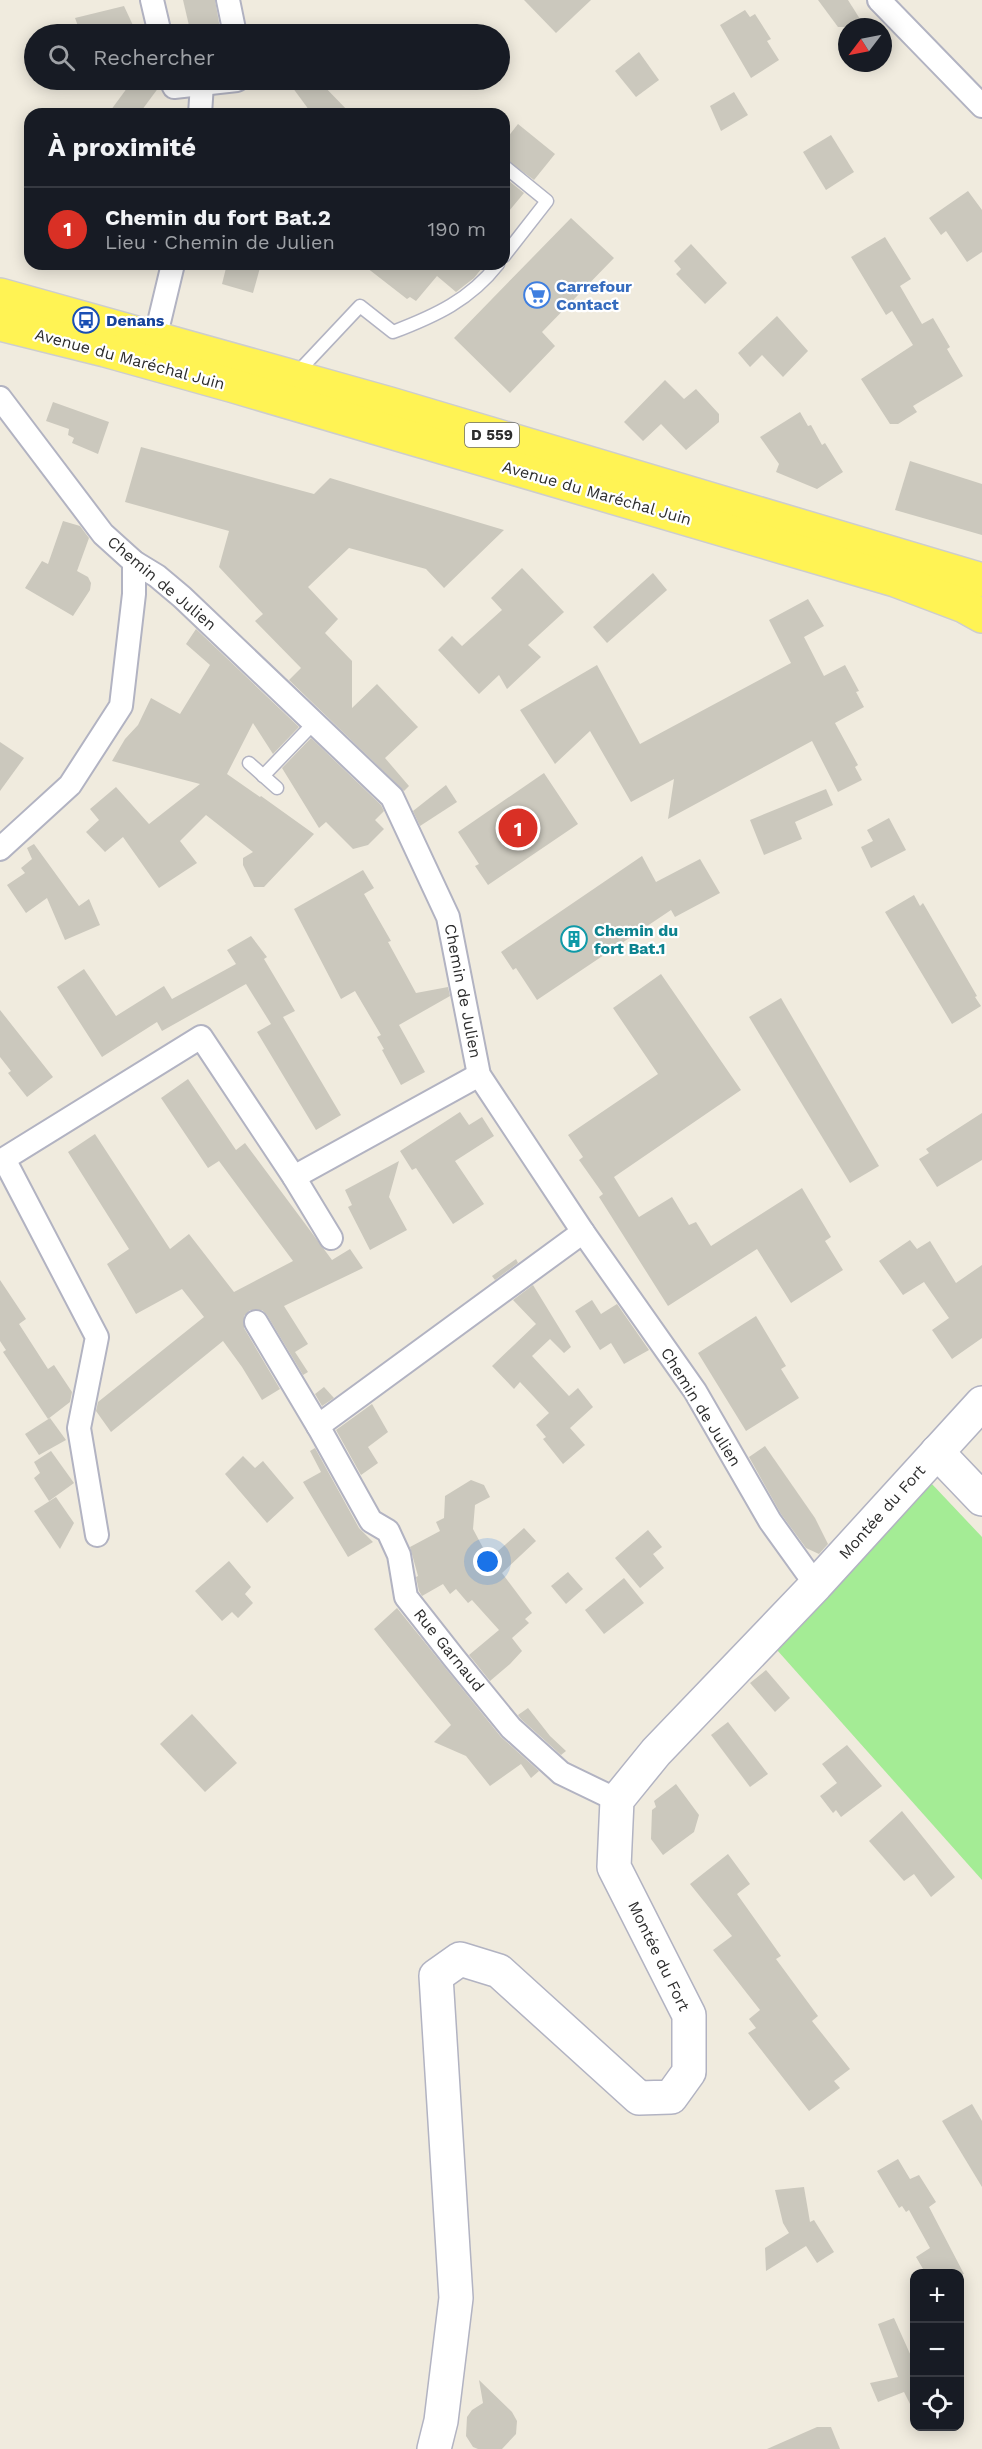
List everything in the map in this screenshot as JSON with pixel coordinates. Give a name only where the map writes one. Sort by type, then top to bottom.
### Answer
[{"type":"main road","name":"Avenue du Maréchal Juin","points":[[0,295],[390,404],[982,580]]},
{"type":"main road","name":"Avenue du Maréchal Juin","points":[[0,324],[201,377],[850,566],[925,591],[964,606],[982,616]]},
{"type":"street","points":[[152,0],[158,24]]},
{"type":"street","points":[[228,0],[233,24]]},
{"type":"street","points":[[879,0],[982,106]]},
{"type":"street","points":[[200,108],[202,90]]},
{"type":"street","points":[[155,339],[172,270]]},
{"type":"street","name":"Chemin de Julien","points":[[0,398],[103,534],[134,562],[157,576],[182,597],[392,797],[448,917],[479,1075],[583,1232],[695,1391],[770,1521],[816,1585]]},
{"type":"street","points":[[0,849],[70,785],[121,706],[134,594],[134,562]]},
{"type":"street","points":[[97,1535],[79,1428],[97,1337],[4,1160],[201,1036],[294,1177],[331,1238]]},
{"type":"street","points":[[294,1177],[479,1075]]},
{"type":"street","points":[[318,1426],[583,1232]]},
{"type":"street","name":"Rue Garnaud","points":[[256,1322],[371,1521],[388,1530],[399,1555],[406,1597],[511,1728],[561,1773],[617,1800]]},
{"type":"street","name":"Montée du Fort","points":[[434,2449],[441,2421],[456,2298],[436,1976],[460,1959],[499,1971],[639,2098],[671,2097],[689,2072],[689,2015],[615,1867],[617,1800],[656,1752],[816,1585],[982,1403]]},
{"type":"street","points":[[937,1452],[982,1499]]},
{"type":"lane","points":[[510,171],[547,201],[510,248]]},
{"type":"lane","points":[[293,377],[360,306],[393,332],[438,315],[483,283],[493,270]]},
{"type":"lane","points":[[263,776],[315,722]]},
{"type":"lane","points":[[249,763],[277,788]]},
{"type":"green space","points":[[931,1483],[982,1537],[982,1880],[777,1650]]},
{"type":"building","points":[[183,0],[215,0],[219,24],[189,24]]},
{"type":"building","points":[[524,0],[591,0],[556,33]]},
{"type":"building","points":[[818,0],[848,0],[859,18],[838,18],[838,27]]},
{"type":"building","points":[[124,6],[132,24],[77,24],[75,18]]},
{"type":"building","points":[[745,10],[750,17],[755,14],[771,39],[767,41],[779,60],[751,78],[720,25]]},
{"type":"building","points":[[639,52],[659,80],[636,97],[615,71]]},
{"type":"building","points":[[126,90],[157,90],[143,108],[112,108]]},
{"type":"building","points":[[294,90],[328,90],[345,108],[308,108]]},
{"type":"building","points":[[734,92],[748,115],[721,131],[710,106]]},
{"type":"building","points":[[518,124],[555,154],[534,180],[510,162],[510,134]]},
{"type":"building","points":[[831,135],[854,172],[826,190],[803,152]]},
{"type":"building","points":[[510,182],[524,193],[510,210]]},
{"type":"building","points":[[968,191],[982,210],[982,252],[967,262],[946,231],[941,235],[929,218]]},
{"type":"building","name":"Carrefour Contact","points":[[571,218],[614,258],[542,332],[555,346],[510,393],[454,338]]},
{"type":"building","points":[[885,237],[911,279],[900,286],[922,324],[933,318],[950,347],[947,349],[963,376],[913,406],[917,412],[898,424],[890,424],[861,379],[913,345],[892,311],[886,315],[851,257]]},
{"type":"building","points":[[691,244],[727,283],[705,304],[676,274],[681,269],[674,261]]},
{"type":"building","points":[[226,270],[259,270],[253,293],[222,284]]},
{"type":"building","points":[[370,270],[480,270],[456,292],[437,276],[416,301],[410,297],[407,299]]},
{"type":"building","points":[[777,316],[808,351],[783,377],[762,355],[750,367],[738,353]]},
{"type":"building","points":[[665,380],[684,399],[696,389],[719,414],[719,422],[686,450],[661,424],[643,441],[624,422]]},
{"type":"building","points":[[53,402],[109,422],[98,454],[72,443],[74,438],[68,435],[69,429],[46,421]]},
{"type":"building","points":[[800,412],[808,426],[811,425],[822,445],[825,443],[843,472],[817,489],[776,472],[779,464],[760,437]]},
{"type":"building","points":[[141,447],[314,494],[330,478],[504,530],[444,588],[426,569],[349,548],[308,587],[338,619],[325,633],[352,661],[352,708],[377,684],[418,727],[385,758],[409,786],[404,791],[289,680],[301,668],[255,621],[263,614],[219,567],[229,531],[125,502]]},
{"type":"building","points":[[910,461],[982,484],[982,535],[895,510]]},
{"type":"building","points":[[63,521],[80,526],[89,538],[77,571],[88,577],[91,583],[90,590],[73,616],[25,588],[42,561],[48,564]]},
{"type":"building","points":[[522,568],[564,612],[528,645],[541,657],[507,689],[499,675],[479,694],[438,650],[452,636],[462,646],[502,610],[491,598]]},
{"type":"building","points":[[653,573],[667,590],[607,643],[593,627]]},
{"type":"building","points":[[808,599],[824,626],[804,637],[824,676],[845,665],[859,691],[856,692],[864,707],[835,723],[858,765],[855,767],[862,780],[838,792],[812,741],[668,819],[674,779],[631,802],[590,731],[555,764],[520,710],[597,665],[640,744],[791,663],[769,620]]},
{"type":"building","points":[[196,629],[299,727],[273,754],[253,723],[227,774],[314,834],[264,887],[254,887],[243,865],[243,858],[253,852],[206,815],[180,841],[197,863],[159,888],[123,837],[105,852],[86,832],[99,820],[90,809],[116,787],[149,824],[200,784],[112,761],[125,739],[138,725],[151,698],[180,714],[210,665],[186,644]]},
{"type":"building","points":[[311,738],[381,805],[384,811],[375,820],[384,829],[368,845],[353,849],[326,822],[319,828],[282,768]]},
{"type":"building","points":[[0,742],[24,758],[0,791]]},
{"type":"building","points":[[544,773],[578,824],[488,885],[475,866],[479,864],[458,832]]},
{"type":"building","points":[[446,785],[457,802],[420,826],[413,811]]},
{"type":"building","points":[[826,789],[833,805],[795,822],[802,839],[764,855],[750,820]]},
{"type":"building","points":[[889,818],[906,850],[871,868],[861,847],[873,841],[867,830]]},
{"type":"building","points":[[34,844],[79,906],[89,899],[100,925],[65,940],[47,898],[26,913],[7,885],[25,873],[21,868],[32,859],[27,848]]},
{"type":"building","name":"Chemin du fort Bat.1","points":[[642,856],[656,882],[700,859],[720,893],[675,917],[671,910],[537,1000],[516,968],[513,970],[501,952]]},
{"type":"building","points":[[363,870],[374,888],[364,894],[391,941],[388,942],[416,993],[448,987],[450,996],[399,1025],[425,1072],[401,1085],[382,1050],[384,1049],[377,1037],[381,1035],[355,991],[341,999],[294,909]]},
{"type":"building","points":[[914,895],[920,906],[923,903],[981,1006],[952,1024],[885,912]]},
{"type":"building","points":[[251,936],[267,957],[264,959],[295,1011],[283,1017],[341,1115],[316,1130],[257,1032],[271,1024],[246,984],[162,1031],[157,1022],[102,1057],[57,987],[84,969],[116,1016],[164,986],[172,999],[236,964],[227,950]]},
{"type":"building","points":[[661,974],[741,1090],[614,1177],[639,1217],[672,1197],[689,1225],[696,1222],[711,1246],[802,1188],[831,1237],[825,1241],[843,1270],[791,1303],[757,1249],[668,1306],[599,1197],[603,1194],[579,1160],[583,1157],[568,1135],[658,1074],[613,1008]]},
{"type":"building","points":[[781,998],[879,1166],[850,1183],[749,1017]]},
{"type":"building","points":[[0,1010],[53,1077],[27,1097],[8,1073],[11,1071],[0,1057]]},
{"type":"building","points":[[188,1079],[236,1150],[245,1143],[332,1260],[350,1249],[363,1268],[284,1306],[308,1344],[295,1352],[308,1372],[303,1375],[267,1315],[262,1310],[250,1310],[244,1316],[244,1328],[280,1389],[262,1400],[223,1341],[111,1432],[96,1411],[98,1402],[204,1317],[182,1289],[136,1314],[107,1264],[129,1249],[68,1152],[95,1134],[170,1249],[189,1234],[234,1292],[293,1261],[219,1161],[208,1168],[161,1098]]},
{"type":"building","points":[[460,1112],[469,1125],[482,1117],[494,1136],[455,1161],[484,1204],[453,1224],[416,1168],[412,1170],[400,1151]]},
{"type":"building","points":[[982,1113],[982,1160],[937,1187],[919,1159],[929,1153],[926,1149]]},
{"type":"building","points":[[399,1161],[389,1197],[407,1230],[370,1250],[348,1207],[352,1205],[345,1190]]},
{"type":"building","points":[[910,1240],[917,1249],[930,1241],[956,1283],[982,1265],[982,1338],[952,1359],[932,1330],[949,1318],[924,1282],[903,1295],[879,1261]]},
{"type":"building","points":[[516,1259],[518,1263],[495,1280],[492,1276]]},
{"type":"building","points":[[0,1280],[26,1319],[19,1324],[48,1369],[54,1365],[72,1392],[70,1402],[48,1419],[3,1352],[6,1350],[0,1341]]},
{"type":"building","points":[[533,1285],[571,1347],[564,1353],[550,1339],[532,1356],[569,1396],[578,1388],[593,1407],[570,1428],[585,1445],[563,1464],[543,1439],[546,1437],[536,1425],[549,1413],[520,1382],[514,1389],[492,1366],[536,1324],[513,1300]]},
{"type":"building","points":[[592,1300],[601,1314],[617,1304],[649,1350],[624,1364],[611,1343],[600,1350],[575,1311]]},
{"type":"building","points":[[756,1316],[786,1366],[781,1369],[799,1398],[746,1431],[698,1353]]},
{"type":"building","points":[[324,1387],[334,1398],[322,1406],[315,1394]]},
{"type":"building","points":[[372,1404],[388,1432],[368,1447],[378,1463],[361,1475],[336,1430]]},
{"type":"building","points":[[50,1418],[66,1440],[39,1455],[25,1434]]},
{"type":"building","points":[[765,1446],[815,1518],[828,1544],[819,1554],[806,1548],[781,1514],[749,1457]]},
{"type":"building","points":[[315,1448],[359,1528],[373,1542],[348,1557],[303,1482],[321,1472],[310,1451]]},
{"type":"building","points":[[51,1451],[74,1483],[49,1501],[34,1478],[40,1473],[34,1462]]},
{"type":"building","points":[[243,1456],[255,1468],[263,1461],[294,1498],[267,1523],[225,1474]]},
{"type":"building","points":[[471,1480],[484,1485],[490,1497],[475,1505],[473,1529],[489,1559],[524,1528],[536,1541],[502,1573],[532,1613],[525,1619],[529,1623],[512,1638],[522,1651],[490,1681],[469,1655],[499,1630],[472,1600],[468,1603],[456,1589],[450,1594],[443,1584],[422,1596],[410,1547],[440,1531],[436,1522],[444,1518],[445,1496]]},
{"type":"building","points":[[56,1497],[74,1523],[60,1549],[34,1511]]},
{"type":"building","points":[[648,1530],[662,1547],[653,1554],[664,1568],[640,1588],[615,1558]]},
{"type":"building","points":[[229,1561],[251,1587],[245,1594],[253,1603],[238,1618],[232,1612],[222,1621],[195,1591]]},
{"type":"building","points":[[568,1572],[583,1589],[566,1604],[551,1586]]},
{"type":"building","points":[[624,1578],[644,1603],[604,1634],[585,1610]]},
{"type":"building","points":[[397,1608],[501,1737],[539,1771],[531,1778],[521,1764],[490,1786],[466,1756],[434,1742],[451,1725],[374,1629]]},
{"type":"building","points":[[766,1670],[790,1698],[775,1712],[750,1683]]},
{"type":"building","points":[[528,1708],[550,1736],[566,1751],[561,1755],[518,1715]]},
{"type":"building","points":[[192,1714],[237,1763],[205,1792],[160,1744]]},
{"type":"building","points":[[728,1722],[768,1774],[750,1787],[711,1735]]},
{"type":"building","points":[[847,1745],[882,1786],[841,1817],[836,1810],[833,1813],[820,1796],[837,1783],[822,1764]]},
{"type":"building","points":[[676,1784],[699,1815],[694,1832],[663,1855],[651,1839],[652,1810],[656,1807],[654,1801]]},
{"type":"building","points":[[902,1811],[955,1877],[931,1897],[914,1874],[904,1881],[869,1841]]},
{"type":"building","points":[[728,1854],[750,1884],[737,1894],[781,1956],[776,1959],[818,2016],[812,2021],[850,2069],[834,2081],[840,2088],[809,2111],[748,2033],[756,2028],[749,2019],[760,2010],[713,1950],[732,1936],[690,1884]]},
{"type":"building","points":[[972,2104],[982,2121],[982,2187],[942,2121]]},
{"type":"building","points":[[898,2159],[910,2179],[919,2175],[936,2202],[929,2207],[961,2269],[923,2269],[916,2257],[930,2248],[909,2210],[906,2212],[902,2206],[899,2208],[877,2171]]},
{"type":"building","points":[[804,2187],[810,2222],[814,2220],[834,2252],[817,2263],[806,2246],[766,2271],[765,2248],[789,2233],[783,2223],[775,2190]]},
{"type":"building","points":[[894,2318],[910,2354],[910,2404],[904,2392],[878,2402],[870,2383],[898,2377],[878,2324]]},
{"type":"building","points":[[479,2380],[512,2412],[517,2421],[516,2434],[502,2449],[478,2449],[473,2447],[466,2436],[467,2417],[472,2410],[483,2403]]},
{"type":"building","points":[[817,2427],[831,2427],[840,2449],[767,2449]]},
{"type":"place","name":"Carrefour Contact","points":[[537,295]]},
{"type":"place","name":"Denans","points":[[86,320]]},
{"type":"place","name":"Chemin du fort Bat.2","points":[[518,828]]},
{"type":"place","name":"Chemin du fort Bat.1","points":[[574,939]]}]
